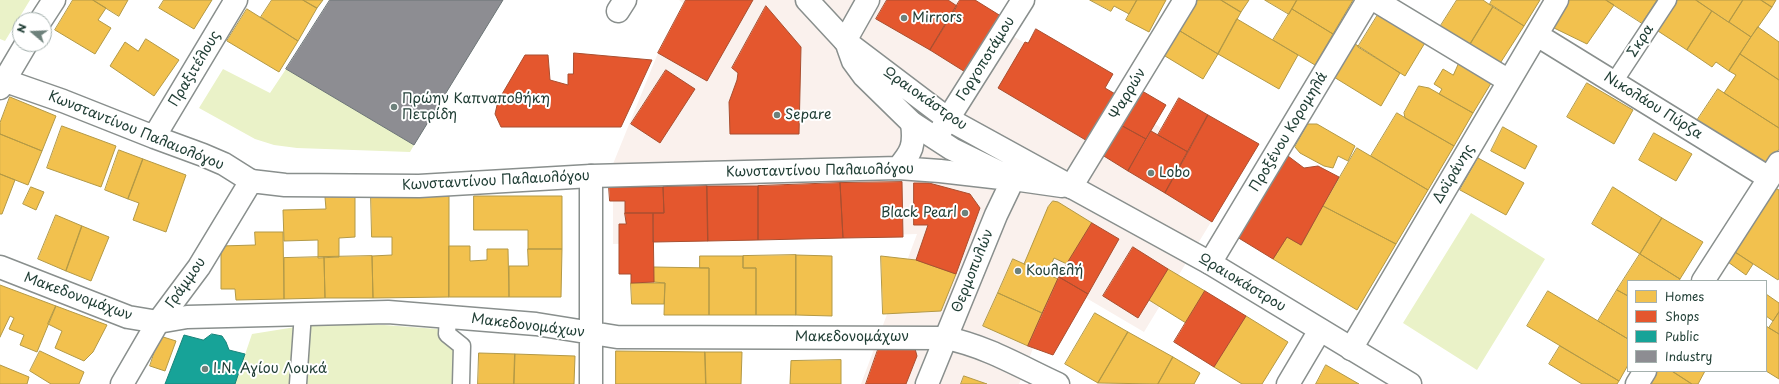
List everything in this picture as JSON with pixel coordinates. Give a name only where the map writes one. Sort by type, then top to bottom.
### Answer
[{"type":"street","points":[[46,12],[54,0]]},
{"type":"street","name":"Πραξιτέλους","points":[[154,137],[236,0]]},
{"type":"street","name":"Ωραιοκάστρου","points":[[807,0],[845,41],[948,119],[1023,159],[1071,188],[1138,222],[1210,263],[1410,384]]},
{"type":"street","points":[[845,41],[868,0]]},
{"type":"street","name":"Γοργοποτάμου","points":[[936,138],[1023,0]]},
{"type":"street","name":"Ψαρρών","points":[[1071,188],[1185,0]]},
{"type":"street","name":"Προξένου Κορομηλά","points":[[1210,263],[1368,0]]},
{"type":"street","points":[[1374,0],[1509,82]]},
{"type":"street","name":"Δοϊράνης","points":[[1351,349],[1557,0]]},
{"type":"street","name":"Σκρα","points":[[1614,82],[1668,0]]},
{"type":"street","name":"Νικολάου Πύρζα","points":[[1536,35],[1614,82],[1774,170]]},
{"type":"street","name":"Ωραιοκάστρου","points":[[845,41],[853,61],[864,76],[912,123],[952,149],[1013,179],[1071,188]]},
{"type":"street","points":[[1,83],[21,52]]},
{"type":"street","name":"Κωνσταντίνου Παλαιολόγου","points":[[1,83],[63,101],[210,158],[251,181],[285,185],[419,186],[591,176],[898,168],[1013,179]]},
{"type":"street","points":[[898,168],[907,158],[913,147],[912,123]]},
{"type":"street","name":"Θερμοπυλών","points":[[927,384],[996,215],[1023,159]]},
{"type":"street","points":[[1704,280],[1774,170]]},
{"type":"street","points":[[591,176],[591,384]]},
{"type":"street","name":"Γράμμου","points":[[122,384],[158,322],[199,267],[251,181]]},
{"type":"street","name":"Μακεδονομάχων","points":[[0,267],[124,316],[158,322],[187,317],[388,312],[536,324],[590,333],[630,337],[946,338],[967,342],[987,350],[1058,384]]},
{"type":"street","points":[[298,384],[302,313]]},
{"type":"street","points":[[448,316],[447,334],[462,346],[462,384]]},
{"type":"street","points":[[1288,384],[1320,330]]},
{"type":"street","points":[[1637,384],[1644,372]]},
{"type":"shaded area","points":[[679,0],[955,0],[1239,176],[1144,332],[1059,282],[1019,384],[861,384],[917,234],[613,244],[613,164],[658,53],[684,4]]},
{"type":"green space","points":[[0,0],[30,0],[23,12],[12,12],[12,30],[5,41],[0,39]]},
{"type":"green space","points":[[223,69],[270,93],[286,69],[414,145],[410,152],[297,148],[274,145],[255,139],[199,108]]},
{"type":"green space","points":[[1471,213],[1545,259],[1477,370],[1403,323]]},
{"type":"green space","points":[[308,325],[384,325],[451,330],[465,384],[235,384],[252,334]]},
{"type":"building: Homes","points":[[73,0],[93,0],[106,8],[98,20],[111,28],[95,54],[55,30]]},
{"type":"building: Homes","points":[[93,0],[128,0],[119,16]]},
{"type":"building: Homes","points":[[164,0],[212,0],[194,29],[159,8]]},
{"type":"building: Homes","points":[[272,0],[303,0],[317,8],[298,41],[261,17]]},
{"type":"building: Homes","points":[[303,0],[323,0],[317,8]]},
{"type":"building: Homes","points":[[1090,0],[1137,0],[1129,14],[1114,6],[1111,11]]},
{"type":"building: Homes","points":[[1137,0],[1166,0],[1149,32],[1126,20]]},
{"type":"building: Homes","points":[[1198,0],[1221,0],[1241,12],[1218,54],[1180,31]]},
{"type":"building: Homes","points":[[1221,0],[1249,0],[1241,12]]},
{"type":"building: Homes","points":[[1265,0],[1297,0],[1289,14]]},
{"type":"building: Homes","points":[[1297,0],[1353,0],[1333,34],[1292,9]]},
{"type":"building: Homes","points":[[1457,0],[1483,0],[1493,7],[1469,46],[1440,27]]},
{"type":"building: Homes","points":[[1492,0],[1540,0],[1524,26],[1490,4]]},
{"type":"building: Homes","points":[[1567,0],[1606,0],[1614,5],[1587,44],[1552,27]]},
{"type":"building: Homes","points":[[1606,0],[1657,0],[1642,23]]},
{"type":"building: Homes","points":[[1678,0],[1696,0],[1712,11],[1687,50],[1658,31]]},
{"type":"building: Homes","points":[[1696,0],[1743,0],[1729,22]]},
{"type":"building: Homes","points":[[1743,0],[1761,0],[1772,7],[1751,37],[1729,22]]},
{"type":"building: Homes","points":[[1761,0],[1776,0],[1772,7]]},
{"type":"building: Homes","points":[[1493,7],[1524,26],[1499,65],[1469,46]]},
{"type":"building: Homes","points":[[247,9],[298,41],[279,72],[227,41]]},
{"type":"building: Homes","points":[[1292,9],[1333,34],[1315,65],[1273,40]]},
{"type":"building: Homes","points":[[1712,11],[1751,37],[1729,71],[1716,62],[1712,67],[1687,50]]},
{"type":"building: Homes","points":[[1379,13],[1426,41],[1405,76],[1358,47]]},
{"type":"building: Homes","points":[[1237,19],[1298,55],[1279,89],[1218,54]]},
{"type":"building: Homes","points":[[1758,27],[1779,42],[1779,80],[1740,54]]},
{"type":"building: Homes","points":[[1180,31],[1218,54],[1203,79],[1165,56]]},
{"type":"building: Homes","points":[[146,39],[179,60],[154,96],[110,66],[125,42],[138,51]]},
{"type":"building: Homes","points":[[1349,40],[1400,73],[1381,106],[1329,74]]},
{"type":"building: Homes","points":[[1740,54],[1779,80],[1779,128],[1724,93],[1736,75],[1729,71]]},
{"type":"building: Homes","points":[[1460,61],[1493,80],[1473,113],[1439,94],[1442,89],[1434,84],[1443,69],[1453,75]]},
{"type":"building: Homes","points":[[1587,83],[1633,110],[1614,144],[1567,117]]},
{"type":"building: Homes","points":[[1419,86],[1429,88],[1473,113],[1454,146],[1405,118],[1404,113]]},
{"type":"building: Homes","points":[[1718,89],[1779,128],[1779,149],[1766,168],[1696,122]]},
{"type":"building: Homes","points":[[10,97],[56,116],[42,151],[0,134],[0,123]]},
{"type":"building: Homes","points":[[1397,113],[1454,146],[1428,190],[1371,156]]},
{"type":"building: Homes","points":[[1308,124],[1317,124],[1355,146],[1348,161],[1338,156],[1333,168],[1324,166],[1300,153],[1295,147]]},
{"type":"building: Homes","points":[[62,126],[116,146],[101,187],[47,168]]},
{"type":"building: Homes","points":[[1503,127],[1537,146],[1525,169],[1491,151]]},
{"type":"building: Homes","points":[[1654,133],[1692,154],[1676,181],[1639,160]]},
{"type":"building: Homes","points":[[0,134],[42,151],[28,185],[0,174]]},
{"type":"building: Homes","points":[[1357,148],[1428,190],[1396,244],[1323,206]]},
{"type":"building: Homes","points":[[119,150],[143,159],[128,199],[105,190]]},
{"type":"building: Homes","points":[[1478,158],[1524,183],[1506,215],[1460,190]]},
{"type":"building: Homes","points":[[143,159],[186,175],[166,232],[133,220],[139,203],[128,199]]},
{"type":"building: Homes","points":[[0,174],[15,180],[2,214],[0,214]]},
{"type":"building: Homes","points":[[31,187],[44,192],[36,210],[23,204]]},
{"type":"building: Homes","points":[[1613,187],[1662,218],[1640,254],[1592,224]]},
{"type":"building: Homes","points":[[1775,188],[1779,190],[1778,280],[1735,252]]},
{"type":"building: Homes","points":[[355,196],[355,237],[339,238],[339,257],[318,258],[318,240],[284,241],[283,210],[326,209],[325,197]]},
{"type":"building: Homes","points":[[371,196],[449,196],[449,297],[373,298],[372,256],[392,255],[392,237],[372,237]]},
{"type":"building: Homes","points":[[474,196],[562,196],[562,249],[528,249],[528,230],[474,230]]},
{"type":"building: Homes","points":[[1053,201],[1058,202],[1092,223],[1067,264],[1054,258],[1047,274],[1024,264],[1048,207]]},
{"type":"building: Homes","points":[[1323,206],[1396,244],[1357,310],[1273,259],[1287,237],[1301,245]]},
{"type":"building: Homes","points":[[56,215],[82,226],[66,271],[38,259]]},
{"type":"building: Homes","points":[[1662,218],[1703,242],[1680,279],[1640,254]]},
{"type":"building: Homes","points":[[82,226],[109,237],[91,281],[66,271]]},
{"type":"building: Homes","points":[[255,232],[283,232],[284,299],[236,300],[235,289],[221,289],[221,246],[255,245]]},
{"type":"building: Homes","points":[[449,246],[470,246],[470,261],[487,260],[487,249],[508,249],[509,297],[449,297]]},
{"type":"building: Homes","points":[[528,249],[562,249],[561,297],[509,297],[509,266],[528,266]]},
{"type":"building: Homes","points":[[1735,252],[1753,264],[1746,275],[1728,262]]},
{"type":"building: Homes","points":[[1640,254],[1680,279],[1627,280],[1627,295],[1617,290]]},
{"type":"building: Homes","points":[[796,255],[832,256],[832,316],[796,315]]},
{"type":"building: Homes","points":[[796,255],[796,315],[756,315],[756,268],[743,268],[743,256]]},
{"type":"building: Homes","points":[[372,256],[373,298],[325,298],[324,257]]},
{"type":"building: Homes","points":[[700,256],[743,256],[743,268],[756,268],[756,315],[709,315],[709,268],[700,268]]},
{"type":"building: Homes","points":[[881,256],[916,260],[956,274],[941,311],[883,314]]},
{"type":"building: Homes","points":[[324,257],[325,298],[284,299],[284,258]]},
{"type":"building: Homes","points":[[1013,259],[1058,279],[1042,313],[998,293]]},
{"type":"building: Homes","points":[[654,267],[709,268],[709,315],[664,315],[665,283],[654,282]]},
{"type":"building: Homes","points":[[1168,269],[1205,291],[1186,323],[1149,300]]},
{"type":"building: Homes","points":[[631,283],[665,283],[664,304],[632,304]]},
{"type":"building: Homes","points":[[0,285],[56,306],[37,352],[20,345],[24,335],[9,329],[14,318],[10,316],[0,337]]},
{"type":"building: Homes","points":[[1617,290],[1627,295],[1627,338],[1598,321]]},
{"type":"building: Homes","points":[[1548,291],[1627,338],[1627,367],[1619,381],[1527,326]]},
{"type":"building: Homes","points":[[998,293],[1042,313],[1028,346],[983,326]]},
{"type":"building: Homes","points":[[1767,295],[1779,303],[1779,312],[1773,321],[1767,317]]},
{"type":"building: Homes","points":[[56,306],[107,325],[93,352],[84,361],[55,348],[62,331],[48,324]]},
{"type":"building: Homes","points":[[1779,312],[1779,334],[1769,328]]},
{"type":"building: Homes","points":[[1095,313],[1128,332],[1098,383],[1065,364]]},
{"type":"building: Homes","points":[[1246,316],[1288,342],[1262,384],[1242,384],[1214,367]]},
{"type":"building: Homes","points":[[1767,327],[1779,334],[1779,379],[1767,372]]},
{"type":"building: Homes","points":[[1128,332],[1173,357],[1158,384],[1098,383]]},
{"type":"building: Homes","points":[[160,336],[176,341],[165,371],[150,366]]},
{"type":"building: Homes","points":[[1560,346],[1619,381],[1617,384],[1582,384],[1549,364]]},
{"type":"building: Homes","points":[[40,351],[84,372],[79,384],[51,384],[30,371]]},
{"type":"building: Homes","points":[[616,351],[705,352],[706,384],[616,384]]},
{"type":"building: Homes","points":[[705,352],[742,352],[741,384],[706,384]]},
{"type":"building: Homes","points":[[479,353],[515,354],[514,384],[478,384]]},
{"type":"building: Homes","points":[[515,354],[575,356],[574,384],[514,384]]},
{"type":"building: Homes","points":[[1173,357],[1200,373],[1194,384],[1158,384]]},
{"type":"building: Homes","points":[[841,360],[841,384],[790,384],[791,361]]},
{"type":"building: Homes","points":[[0,365],[29,377],[27,384],[0,384]]},
{"type":"building: Homes","points":[[1326,365],[1359,384],[1316,384]]},
{"type":"building: Homes","points":[[1654,372],[1674,372],[1692,384],[1647,384]]},
{"type":"building: Homes","points":[[1674,372],[1704,372],[1698,384],[1692,384]]},
{"type":"building: Homes","points":[[964,376],[987,384],[961,384]]},
{"type":"building: Shops","points":[[686,0],[753,0],[707,81],[658,53]]},
{"type":"building: Shops","points":[[887,0],[948,0],[957,6],[930,50],[876,19]]},
{"type":"building: Shops","points":[[960,0],[975,0],[1004,18],[970,75],[930,50]]},
{"type":"building: Shops","points":[[766,6],[801,47],[799,134],[730,134],[729,102],[738,73],[732,68]]},
{"type":"building: Shops","points":[[1036,29],[1113,74],[1105,88],[1117,95],[1089,142],[998,88],[1025,42],[1028,43]]},
{"type":"building: Shops","points":[[574,53],[652,60],[621,127],[501,127],[495,114],[498,101],[525,55],[548,55],[550,80],[568,85],[568,74],[573,74]]},
{"type":"building: Shops","points":[[666,70],[695,89],[660,143],[631,124]]},
{"type":"building: Shops","points":[[1137,88],[1166,105],[1146,139],[1117,123]]},
{"type":"building: Shops","points":[[1179,98],[1208,115],[1188,152],[1158,135]]},
{"type":"building: Shops","points":[[1208,115],[1259,144],[1212,222],[1165,193]]},
{"type":"building: Shops","points":[[1117,123],[1146,139],[1128,171],[1099,153]]},
{"type":"building: Shops","points":[[1151,131],[1188,152],[1165,193],[1128,171]]},
{"type":"building: Shops","points":[[1288,156],[1304,168],[1318,166],[1339,177],[1301,245],[1287,237],[1273,259],[1237,237]]},
{"type":"building: Shops","points":[[902,182],[903,237],[843,238],[840,183]]},
{"type":"building: Shops","points":[[840,183],[843,238],[758,240],[758,186]]},
{"type":"building: Shops","points":[[914,183],[929,183],[970,194],[980,208],[956,274],[916,260],[928,225],[914,225]]},
{"type":"building: Shops","points":[[707,186],[758,186],[758,240],[708,241]]},
{"type":"building: Shops","points":[[707,186],[708,241],[653,242],[653,213],[664,213],[663,187]]},
{"type":"building: Shops","points":[[609,187],[663,187],[664,213],[625,213],[625,201],[610,201]]},
{"type":"building: Shops","points":[[625,213],[653,213],[654,282],[631,283],[631,274],[619,274],[619,224],[626,224]]},
{"type":"building: Shops","points":[[1092,223],[1119,239],[1088,294],[1059,277]]},
{"type":"building: Shops","points":[[1133,247],[1168,269],[1138,318],[1103,296]]},
{"type":"building: Shops","points":[[1059,277],[1088,294],[1053,355],[1028,346]]},
{"type":"building: Shops","points":[[1205,291],[1246,316],[1214,367],[1174,342]]},
{"type":"building: Shops","points":[[880,344],[914,345],[917,356],[906,384],[866,384]]},
{"type":"building: Public","name":"Ι.Ν. Αγίου Λουκά","points":[[212,334],[222,336],[229,350],[245,354],[235,384],[165,384],[184,335],[203,340]]},
{"type":"building: Industry","name":"Πρώην Καπναποθήκη Πετρίδη","points":[[330,0],[503,0],[414,145],[286,69]]},
{"type":"place","name":"Mirrors","points":[[904,18]]},
{"type":"place","name":"Πρώην Καπναποθήκη Πετρίδη","points":[[394,107]]},
{"type":"place","name":"Separe","points":[[777,115]]},
{"type":"place","name":"Lobo","points":[[1151,173]]},
{"type":"place","name":"Black Pearl","points":[[965,213]]},
{"type":"place","name":"Κουλελή","points":[[1018,271]]},
{"type":"place","name":"Ι.Ν. Αγίου Λουκά","points":[[205,369]]}]
